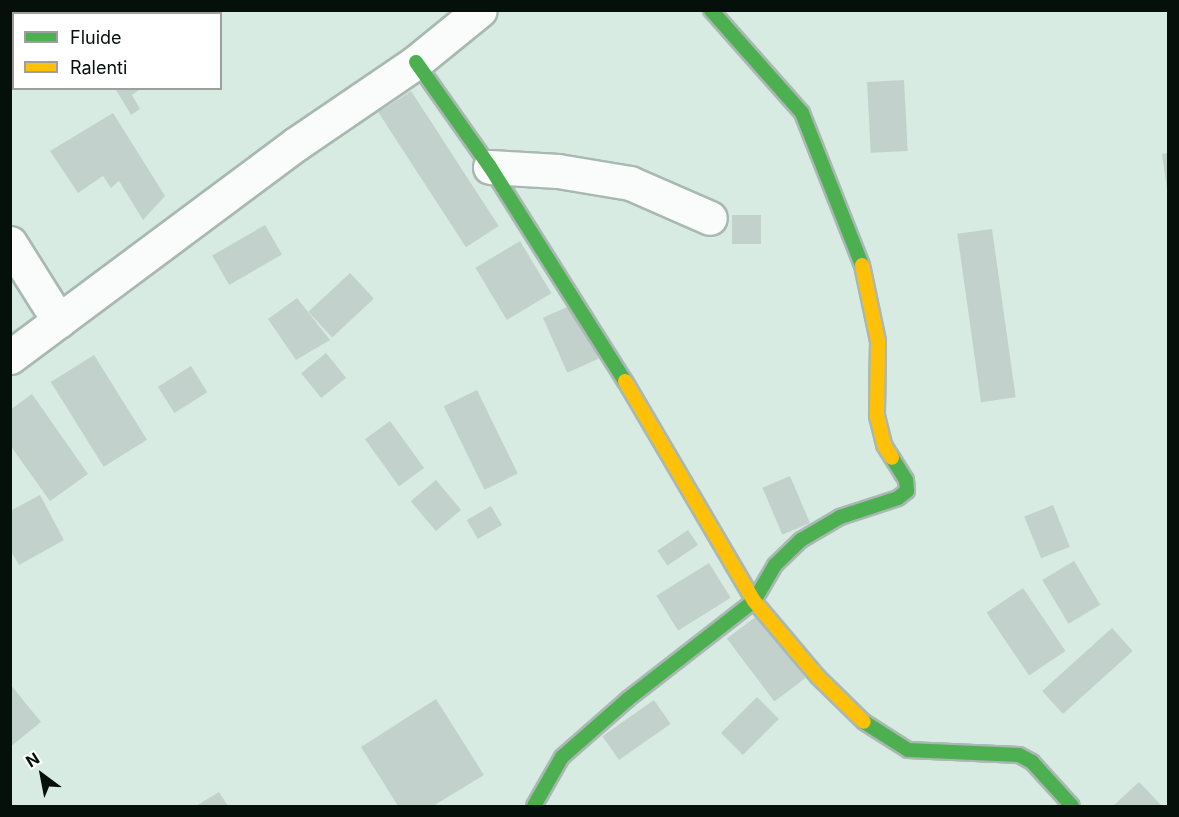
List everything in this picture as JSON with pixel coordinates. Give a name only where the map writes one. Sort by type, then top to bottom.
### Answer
[{"type":"street","points":[[10,357],[296,144],[416,62],[480,10]]},
{"type":"street","points":[[534,807],[562,758],[590,731],[754,601],[775,565],[801,540],[840,517],[898,498],[907,491],[906,480],[884,445],[877,416],[878,341],[873,306],[813,136],[802,113],[711,10]]},
{"type":"street","points":[[416,62],[490,167],[591,323],[754,601],[818,677],[873,731],[908,750],[1019,755],[1032,762],[1072,807]]},
{"type":"street","points":[[490,167],[558,171],[630,183],[710,218]]},
{"type":"street","points":[[10,243],[59,321]]},
{"type":"building","points":[[48,10],[119,10],[116,12]]},
{"type":"building","points":[[171,10],[200,10],[201,12],[168,12]]},
{"type":"building","points":[[904,80],[908,151],[871,153],[867,82]]},
{"type":"building","points":[[116,90],[139,90],[132,95],[140,109],[131,115]]},
{"type":"building","points":[[411,91],[499,226],[466,247],[378,112]]},
{"type":"building","points":[[113,113],[165,196],[143,220],[119,181],[111,188],[103,176],[78,193],[50,151]]},
{"type":"building","points":[[1168,153],[1168,189],[1167,189],[1162,154]]},
{"type":"building","points":[[732,215],[761,215],[761,244],[732,244]]},
{"type":"building","points":[[265,225],[282,254],[229,285],[212,255]]},
{"type":"building","points":[[992,229],[1016,397],[981,402],[957,234]]},
{"type":"building","points":[[520,241],[551,293],[507,320],[475,268]]},
{"type":"building","points":[[350,273],[374,299],[332,337],[308,312]]},
{"type":"building","points":[[297,298],[330,340],[296,360],[268,319]]},
{"type":"building","points":[[574,304],[598,359],[567,373],[543,318]]},
{"type":"building","points":[[326,353],[346,378],[321,398],[301,373]]},
{"type":"building","points":[[94,355],[147,440],[104,467],[51,382]]},
{"type":"building","points":[[191,366],[207,392],[174,413],[158,387]]},
{"type":"building","points":[[477,390],[518,474],[485,490],[444,406]]},
{"type":"building","points":[[32,394],[88,474],[50,501],[10,445],[10,410]]},
{"type":"building","points":[[390,421],[424,468],[399,486],[365,439]]},
{"type":"building","points":[[790,476],[810,523],[782,535],[762,488]]},
{"type":"building","points":[[436,480],[461,510],[436,531],[411,501]]},
{"type":"building","points":[[40,495],[64,540],[19,565],[10,550],[10,511]]},
{"type":"building","points":[[1053,505],[1070,547],[1041,558],[1024,517]]},
{"type":"building","points":[[491,506],[502,525],[478,539],[467,520]]},
{"type":"building","points":[[688,530],[698,545],[667,566],[657,551]]},
{"type":"building","points":[[1074,561],[1100,605],[1069,624],[1042,580]]},
{"type":"building","points":[[709,563],[731,598],[678,631],[656,596]]},
{"type":"building","points":[[1023,588],[1065,651],[1029,676],[987,613]]},
{"type":"building","points":[[758,615],[806,678],[774,702],[727,638]]},
{"type":"building","points":[[1112,628],[1133,651],[1063,714],[1042,691]]},
{"type":"building","points":[[10,684],[41,722],[10,747]]},
{"type":"building","points":[[757,697],[779,719],[743,755],[721,733]]},
{"type":"building","points":[[436,699],[484,775],[433,806],[398,806],[361,747]]},
{"type":"building","points":[[654,700],[671,724],[619,760],[602,736]]},
{"type":"building","points":[[1139,782],[1162,806],[1113,806]]},
{"type":"building","points":[[219,792],[228,806],[196,806]]},
{"type":"traffic: fast","points":[[711,10],[802,113],[862,265]]},
{"type":"traffic: fast","points":[[416,62],[490,167],[625,381]]},
{"type":"traffic: fast","points":[[534,806],[562,757],[628,699],[754,601],[775,565],[801,540],[840,517],[898,498],[907,491],[906,480],[892,458]]},
{"type":"traffic: fast","points":[[864,722],[908,750],[1019,755],[1032,762],[1072,806]]},
{"type":"traffic: slow","points":[[862,265],[878,341],[877,416],[884,445],[892,458]]},
{"type":"traffic: slow","points":[[625,381],[754,601],[818,677],[864,722]]}]
